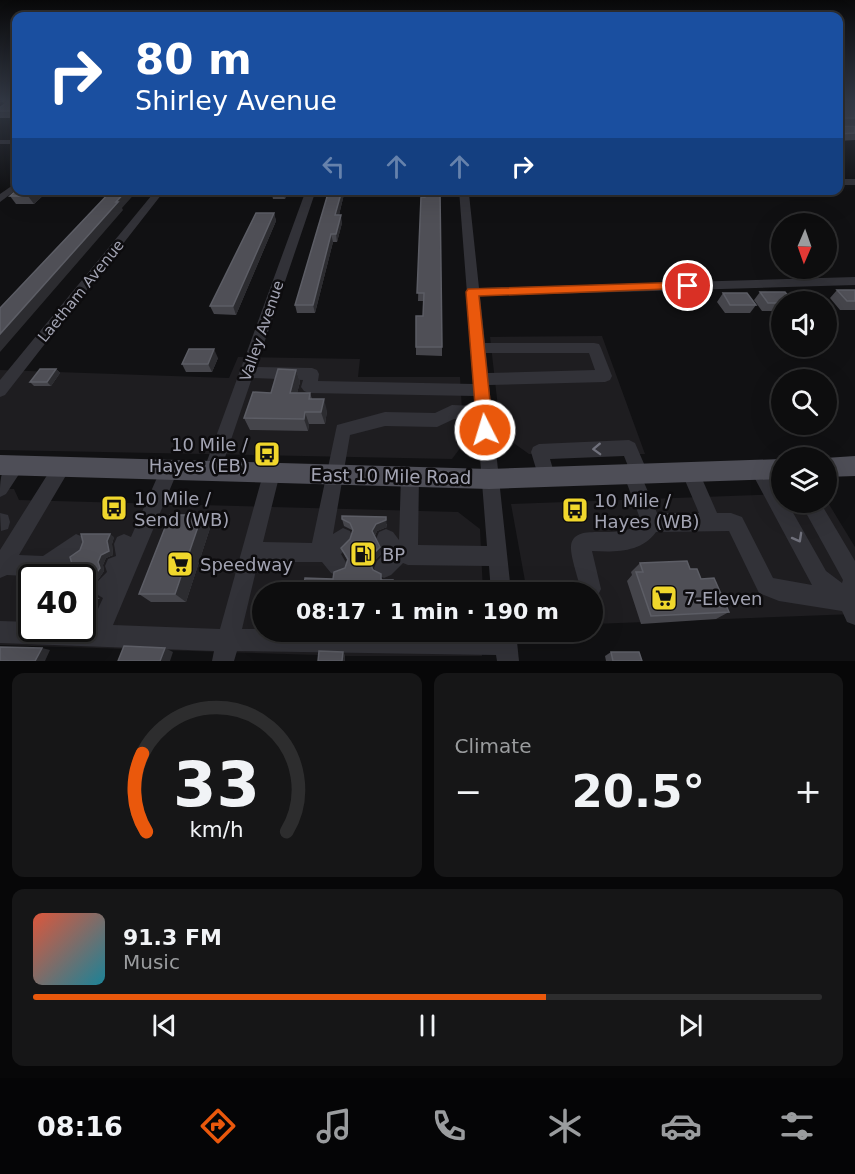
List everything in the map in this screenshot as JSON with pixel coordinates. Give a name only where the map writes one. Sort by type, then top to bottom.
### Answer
[{"type":"main road","name":"East 10 Mile Road","points":[[8,465],[489,478],[771,468]]},
{"type":"main road","points":[[837,467],[855,466]]},
{"type":"street","points":[[0,199],[12,189]]},
{"type":"street","name":"Laetham Avenue","points":[[0,391],[157,195]]},
{"type":"street","name":"Valley Avenue","points":[[212,472],[309,195]]},
{"type":"street","points":[[464,195],[500,582]]},
{"type":"street","points":[[473,292],[855,281]]},
{"type":"street","points":[[247,372],[312,374],[309,387],[481,385],[605,376],[594,348],[478,348]]},
{"type":"street","points":[[251,552],[334,553],[334,475],[342,430],[385,419],[437,420],[452,412],[483,413]]},
{"type":"street","points":[[0,488],[8,465]]},
{"type":"street","points":[[18,568],[1,567],[62,467]]},
{"type":"street","points":[[759,469],[819,578],[851,607]]},
{"type":"street","points":[[97,636],[121,566],[169,470]]},
{"type":"street","points":[[690,471],[712,522]]},
{"type":"street","points":[[226,651],[271,473]]},
{"type":"street","points":[[589,582],[581,546],[586,542],[637,539],[646,532],[651,524],[635,473]]},
{"type":"street","points":[[410,477],[392,554],[497,556]]},
{"type":"street","points":[[815,513],[854,579],[851,607]]},
{"type":"street","points":[[651,524],[731,522],[735,524],[766,586],[851,607]]},
{"type":"street","points":[[59,564],[76,544]]},
{"type":"street","points":[[105,588],[121,566],[124,544]]},
{"type":"street","points":[[0,632],[97,636],[226,651],[506,646]]},
{"type":"shaded area","points":[[602,336],[645,454],[529,454],[501,434],[490,337]]},
{"type":"shaded area","points":[[238,357],[360,359],[358,377],[460,377],[464,443],[452,459],[0,450],[0,370],[229,378]]},
{"type":"shaded area","points":[[0,489],[14,489],[19,500],[458,512],[480,529],[483,582],[252,582],[252,642],[484,642],[482,656],[350,656],[0,645]]},
{"type":"shaded area","points":[[771,494],[771,513],[834,513],[855,547],[855,614],[603,624],[603,582],[525,582],[511,504]]},
{"type":"building","points":[[843,130],[855,130],[855,133],[843,134]]},
{"type":"building","points":[[107,195],[122,195],[0,334],[0,308]]},
{"type":"building","points":[[328,195],[341,195],[335,215],[341,215],[336,234],[331,234],[313,305],[295,305]]},
{"type":"building","points":[[425,195],[440,195],[442,347],[416,347],[416,316],[423,316],[424,293],[417,293],[421,197]]},
{"type":"building","points":[[256,213],[274,213],[233,306],[210,306]]},
{"type":"building","points":[[837,290],[855,290],[855,301],[847,301]]},
{"type":"building","points":[[760,292],[771,292],[771,303],[768,303]]},
{"type":"building","points":[[723,293],[747,293],[756,305],[730,305]]},
{"type":"building","points":[[189,349],[214,349],[208,364],[182,364]]},
{"type":"building","points":[[40,369],[56,369],[47,382],[30,382]]},
{"type":"building","points":[[278,369],[296,370],[290,393],[310,393],[309,399],[324,399],[321,412],[305,412],[304,419],[244,418],[253,392],[271,393]]},
{"type":"building","points":[[170,515],[202,515],[175,594],[139,594]]},
{"type":"building","points":[[342,516],[386,517],[386,520],[376,524],[372,531],[380,547],[373,554],[370,563],[373,570],[381,574],[381,580],[393,580],[393,582],[304,582],[305,578],[333,579],[334,572],[345,568],[348,559],[341,548],[350,539],[353,530],[350,523],[342,519]]},
{"type":"building","points":[[81,534],[110,534],[107,541],[109,551],[101,555],[98,562],[100,568],[96,573],[96,564],[72,564],[70,557],[80,550],[83,542]]},
{"type":"building","points":[[687,561],[690,569],[697,569],[701,579],[714,578],[729,612],[651,616],[636,572],[643,572],[640,563]]},
{"type":"building","points":[[124,646],[165,648],[160,661],[118,661]]},
{"type":"building","points":[[0,647],[42,648],[35,661],[0,661]]},
{"type":"building","points":[[319,651],[343,652],[342,661],[318,661]]},
{"type":"building","points":[[611,652],[639,652],[642,661],[613,661]]},
{"type":"place","name":"10 Mile / Hayes (EB)","points":[[267,454]]},
{"type":"place","name":"10 Mile / Send (WB)","points":[[114,508]]},
{"type":"place","name":"10 Mile / Hayes (WB)","points":[[575,510]]},
{"type":"place","name":"BP","points":[[363,554]]},
{"type":"place","name":"Speedway","points":[[180,564]]},
{"type":"place","name":"7-Eleven","points":[[664,598]]},
{"type":"route","points":[[485,430],[473,292],[688,286]]}]
